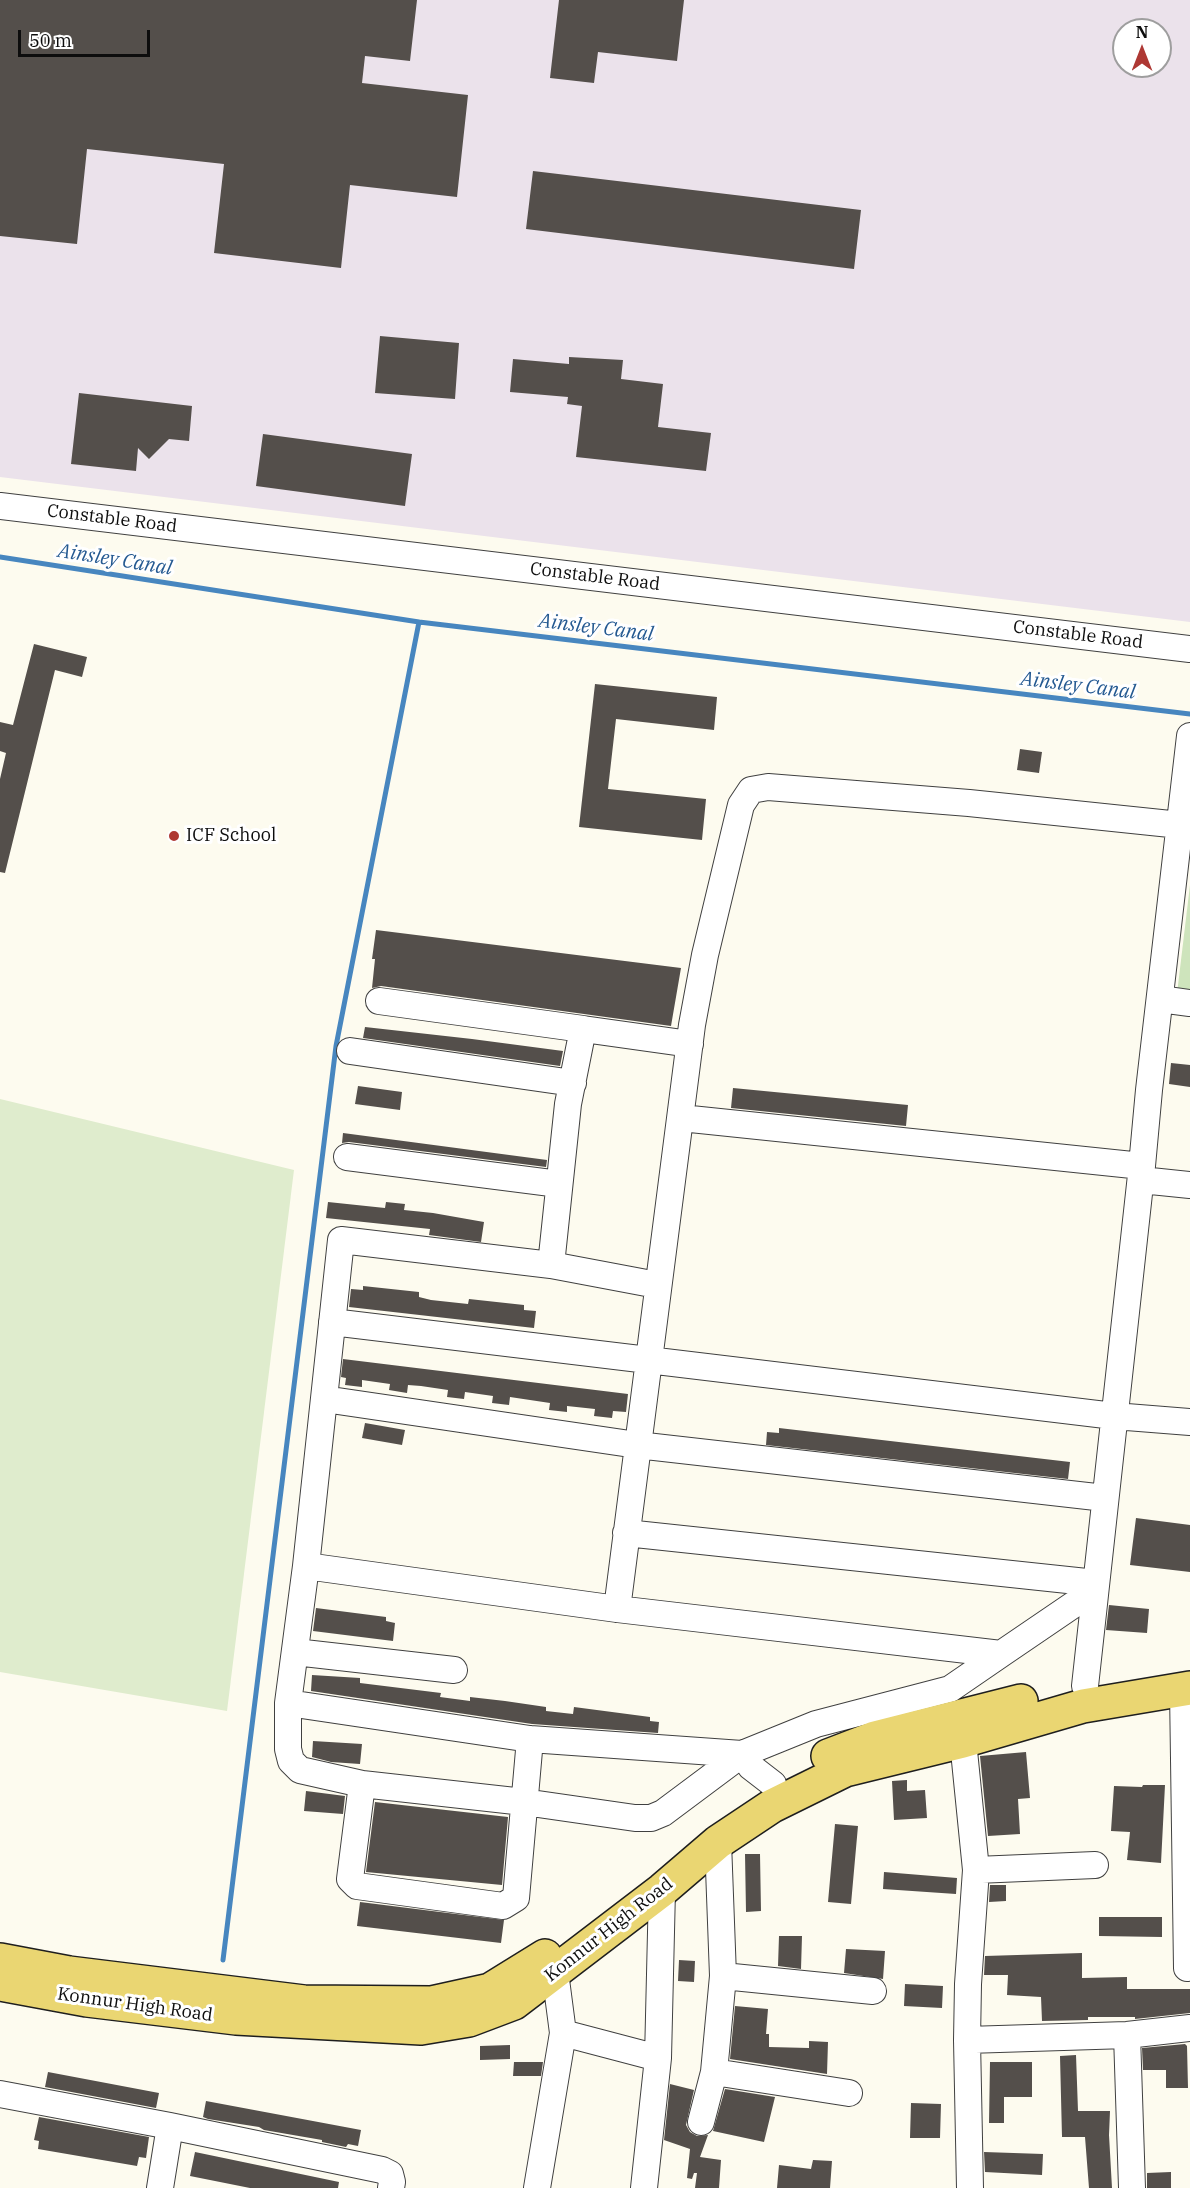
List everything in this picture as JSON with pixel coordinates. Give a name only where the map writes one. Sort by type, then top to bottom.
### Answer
[{"type":"main road","points":[[0,1960],[69,1973],[304,2002],[431,2003],[490,1990],[541,1959],[647,1874],[736,1807],[811,1763],[875,1738],[1085,1686],[1188,1682]]},
{"type":"main road","name":"Konnur High Road","points":[[0,1984],[87,2000],[236,2018],[421,2028],[469,2020],[514,2003],[662,1890],[718,1842],[772,1806],[845,1770],[963,1741],[1083,1706],[1188,1682]]},
{"type":"street","name":"Constable Road","points":[[0,506],[1190,649]]},
{"type":"street","points":[[1085,1686],[1190,737]]},
{"type":"street","points":[[617,1609],[657,1285],[690,1044],[705,955],[721,883],[741,805],[751,790],[768,787],[1180,825]]},
{"type":"street","points":[[1160,999],[1190,1003]]},
{"type":"street","points":[[379,1001],[690,1044]]},
{"type":"street","points":[[551,1265],[559,1184],[583,1029]]},
{"type":"street","points":[[350,1051],[573,1083]]},
{"type":"street","points":[[681,1118],[1141,1173],[1190,1185]]},
{"type":"street","points":[[347,1157],[559,1184]]},
{"type":"street","points":[[657,1285],[551,1265],[341,1240],[306,1566],[288,1703],[288,1749],[291,1761],[300,1770],[362,1784],[524,1802],[635,1818],[651,1818],[663,1813],[742,1754],[816,1724],[950,1689],[1095,1586]]},
{"type":"street","points":[[332,1322],[1114,1416],[1190,1422]]},
{"type":"street","points":[[324,1399],[637,1445],[1105,1498]]},
{"type":"street","points":[[626,1533],[1095,1586]]},
{"type":"street","points":[[306,1566],[617,1609],[1001,1654]]},
{"type":"street","points":[[295,1652],[454,1670]]},
{"type":"street","points":[[1187,1968],[1188,1682]]},
{"type":"street","points":[[288,1703],[530,1739],[742,1754]]},
{"type":"street","points":[[362,1784],[350,1879],[357,1886],[503,1906],[516,1898],[530,1739]]},
{"type":"street","points":[[963,1741],[976,1870],[967,2040],[970,2188]]},
{"type":"street","points":[[742,1754],[751,1767],[773,1784]]},
{"type":"street","points":[[701,2122],[714,2072],[723,1976],[718,1842]]},
{"type":"street","points":[[976,1870],[1095,1865]]},
{"type":"street","points":[[644,2188],[658,2058],[662,1890]]},
{"type":"street","points":[[537,2188],[563,2033],[555,1972]]},
{"type":"street","points":[[723,1976],[873,1991]]},
{"type":"street","points":[[967,2040],[1127,2035],[1190,2028]]},
{"type":"street","points":[[563,2033],[658,2058]]},
{"type":"street","points":[[1127,2035],[1132,2188]]},
{"type":"street","points":[[714,2072],[849,2092]]},
{"type":"street","points":[[1,2101],[170,2126],[382,2170],[390,2174],[393,2182],[391,2188]]},
{"type":"street","points":[[160,2188],[170,2126]]},
{"type":"shaded area","points":[[0,0],[1190,0],[1190,622],[0,477]]},
{"type":"green space","points":[[1190,885],[1190,1004],[1176,1002]]},
{"type":"green space","points":[[0,1099],[294,1170],[227,1711],[0,1672]]},
{"type":"building","points":[[0,0],[417,0],[410,61],[365,56],[362,83],[468,95],[457,197],[350,185],[341,268],[214,253],[224,164],[87,149],[77,244],[0,236]]},
{"type":"building","points":[[559,0],[684,0],[677,61],[598,52],[594,83],[550,78]]},
{"type":"building","points":[[533,171],[861,210],[854,269],[526,229]]},
{"type":"building","points":[[380,336],[459,343],[455,399],[375,393]]},
{"type":"building","points":[[569,357],[623,360],[621,379],[663,384],[658,427],[711,433],[706,471],[576,457],[582,406],[567,404],[568,397],[510,392],[513,359],[569,364]]},
{"type":"building","points":[[79,393],[192,406],[189,441],[169,439],[149,459],[138,448],[136,471],[71,464]]},
{"type":"building","points":[[263,434],[412,454],[405,506],[256,486]]},
{"type":"building","points":[[34,644],[87,657],[82,677],[55,670],[5,873],[0,872],[0,779],[6,753],[0,751],[0,722],[13,725]]},
{"type":"building","points":[[595,684],[717,697],[714,730],[616,719],[608,789],[706,799],[702,840],[579,827]]},
{"type":"building","points":[[1020,749],[1042,752],[1039,773],[1017,770]]},
{"type":"building","points":[[376,930],[681,968],[671,1026],[381,986],[372,988],[375,959],[372,959]]},
{"type":"building","points":[[365,1027],[563,1051],[560,1066],[363,1038]]},
{"type":"building","points":[[1171,1063],[1190,1065],[1190,1087],[1169,1084]]},
{"type":"building","points":[[358,1086],[402,1092],[400,1110],[355,1104]]},
{"type":"building","points":[[733,1088],[908,1105],[906,1126],[731,1108]]},
{"type":"building","points":[[343,1133],[547,1160],[546,1167],[349,1142],[342,1143]]},
{"type":"building","points":[[328,1202],[385,1208],[386,1202],[405,1204],[404,1210],[484,1222],[481,1242],[429,1235],[430,1229],[326,1218]]},
{"type":"building","points":[[363,1286],[419,1292],[419,1297],[431,1300],[468,1304],[469,1299],[524,1305],[524,1310],[536,1311],[534,1328],[349,1307],[351,1289],[363,1290]]},
{"type":"building","points":[[343,1359],[628,1394],[626,1412],[613,1411],[612,1418],[594,1416],[595,1409],[567,1406],[567,1412],[549,1410],[550,1403],[510,1397],[509,1405],[492,1403],[493,1396],[465,1392],[464,1399],[447,1397],[448,1390],[421,1386],[408,1385],[407,1393],[389,1390],[390,1384],[362,1380],[362,1387],[345,1385],[346,1378],[341,1377]]},
{"type":"building","points":[[365,1423],[405,1430],[402,1445],[362,1438]]},
{"type":"building","points":[[779,1428],[1070,1462],[1068,1479],[766,1445],[767,1432],[779,1433]]},
{"type":"building","points":[[1136,1518],[1190,1525],[1190,1572],[1130,1565]]},
{"type":"building","points":[[1109,1605],[1149,1609],[1147,1633],[1106,1630]]},
{"type":"building","points":[[316,1608],[386,1617],[386,1621],[395,1623],[393,1641],[313,1631]]},
{"type":"building","points":[[312,1675],[360,1678],[360,1683],[441,1693],[440,1697],[470,1701],[470,1697],[546,1707],[546,1711],[573,1714],[574,1707],[650,1717],[650,1721],[659,1722],[658,1733],[532,1724],[311,1691]]},
{"type":"building","points":[[313,1741],[362,1744],[360,1764],[331,1762],[312,1757]]},
{"type":"building","points":[[1026,1752],[1030,1798],[1018,1799],[1020,1834],[988,1836],[980,1756]]},
{"type":"building","points":[[907,1780],[907,1791],[925,1790],[927,1818],[894,1820],[892,1781]]},
{"type":"building","points":[[1143,1785],[1165,1785],[1161,1863],[1127,1860],[1130,1832],[1111,1831],[1114,1786],[1142,1787]]},
{"type":"building","points":[[306,1791],[345,1796],[343,1814],[304,1811]]},
{"type":"building","points":[[375,1802],[508,1817],[502,1885],[366,1872]]},
{"type":"building","points":[[835,1824],[858,1826],[851,1904],[828,1902]]},
{"type":"building","points":[[745,1854],[760,1854],[761,1911],[746,1912]]},
{"type":"building","points":[[884,1872],[957,1878],[956,1894],[883,1889]]},
{"type":"building","points":[[990,1885],[1006,1885],[1006,1901],[989,1902]]},
{"type":"building","points":[[360,1902],[504,1920],[501,1943],[357,1926]]},
{"type":"building","points":[[1099,1917],[1162,1917],[1162,1937],[1099,1936]]},
{"type":"building","points":[[779,1936],[802,1936],[801,1969],[778,1966]]},
{"type":"building","points":[[846,1949],[885,1951],[883,1979],[844,1973]]},
{"type":"building","points":[[1082,1953],[1082,1978],[1127,1977],[1127,1989],[1190,1989],[1190,2013],[1135,2019],[1135,2017],[1088,2017],[1088,2020],[1042,2021],[1041,1997],[1007,1995],[1008,1975],[984,1975],[985,1956]]},
{"type":"building","points":[[679,1960],[695,1961],[694,1982],[678,1981]]},
{"type":"building","points":[[905,1984],[943,1986],[942,2008],[904,2006]]},
{"type":"building","points":[[735,2006],[768,2009],[766,2034],[769,2034],[769,2047],[809,2048],[809,2041],[828,2042],[827,2074],[730,2059]]},
{"type":"building","points":[[1185,2044],[1187,2046],[1188,2088],[1166,2088],[1166,2070],[1143,2070],[1142,2048]]},
{"type":"building","points":[[510,2045],[510,2059],[480,2060],[480,2046]]},
{"type":"building","points":[[1076,2055],[1078,2111],[1110,2111],[1112,2188],[1089,2188],[1085,2137],[1062,2137],[1060,2056]]},
{"type":"building","points":[[514,2062],[543,2062],[541,2076],[513,2076]]},
{"type":"building","points":[[990,2062],[1032,2062],[1032,2097],[1004,2097],[1004,2123],[989,2123]]},
{"type":"building","points":[[48,2072],[159,2093],[156,2108],[45,2087]]},
{"type":"building","points":[[670,2084],[694,2090],[686,2125],[690,2132],[697,2136],[708,2135],[700,2157],[721,2160],[719,2188],[695,2188],[697,2173],[694,2173],[692,2179],[687,2178],[690,2149],[664,2140]]},
{"type":"building","points":[[725,2089],[775,2097],[764,2142],[713,2131]]},
{"type":"building","points":[[206,2101],[361,2130],[358,2146],[348,2144],[346,2147],[322,2142],[322,2140],[264,2130],[259,2127],[208,2119],[203,2117]]},
{"type":"building","points":[[911,2103],[941,2104],[940,2138],[910,2138]]},
{"type":"building","points":[[39,2117],[149,2137],[146,2158],[139,2157],[137,2166],[38,2149],[39,2141],[34,2140]]},
{"type":"building","points":[[195,2152],[339,2182],[338,2188],[250,2188],[190,2176]]},
{"type":"building","points":[[984,2152],[1043,2154],[1042,2175],[985,2172]]},
{"type":"building","points":[[813,2160],[832,2161],[830,2188],[777,2188],[779,2165],[811,2169]]},
{"type":"building","points":[[1171,2172],[1171,2188],[1147,2188],[1147,2173]]},
{"type":"waterway","name":"Ainsley Canal","points":[[0,557],[419,622],[1190,714]]},
{"type":"waterway","points":[[223,1960],[336,1046],[419,622]]},
{"type":"place","name":"ICF School","points":[[174,836]]}]
